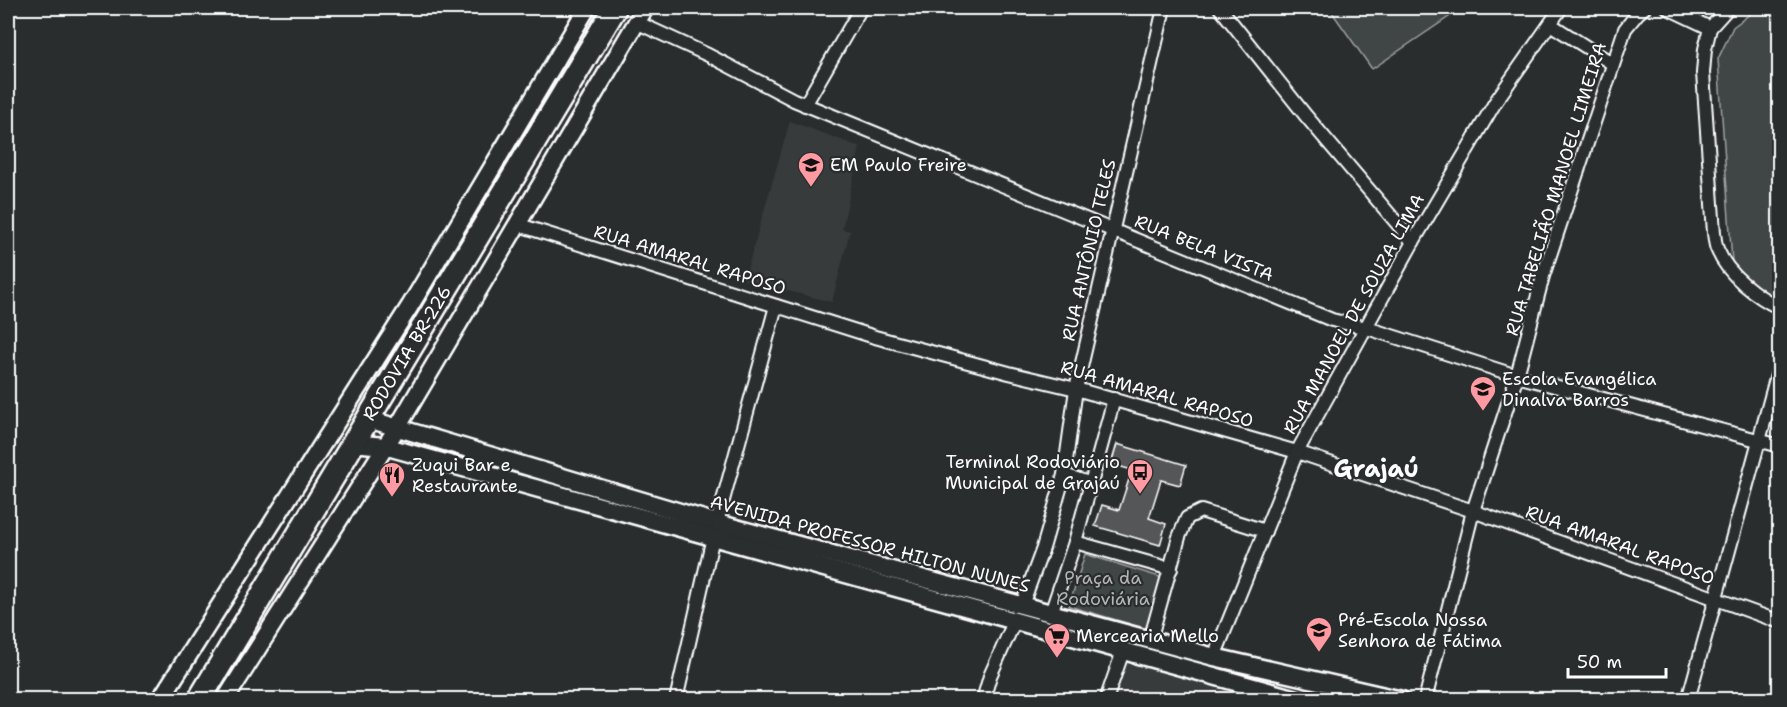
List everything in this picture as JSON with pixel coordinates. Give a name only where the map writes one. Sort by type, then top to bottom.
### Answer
[{"type":"highway","name":"RODOVIA BR-226","points":[[199,699],[615,8]]},
{"type":"street","points":[[160,699],[410,306],[587,8]]},
{"type":"street","points":[[805,105],[861,8]]},
{"type":"street","name":"RUA ANTÔNIO TELES","points":[[1022,605],[1043,548],[1064,475],[1076,389],[1164,8]]},
{"type":"street","points":[[1220,8],[1271,73],[1413,242]]},
{"type":"street","name":"RUA MANOEL DE SOUZA LIMA","points":[[1214,657],[1297,452],[1413,242],[1496,101],[1561,8]]},
{"type":"street","name":"RUA TABELIÃO MANOEL LIMEIRA","points":[[1425,699],[1473,511],[1517,376],[1543,276],[1625,29],[1644,8]]},
{"type":"street","points":[[1668,8],[1710,28]]},
{"type":"street","points":[[1728,8],[1710,28],[1702,73],[1714,233],[1717,250],[1727,267],[1743,282],[1779,308]]},
{"type":"street","points":[[225,699],[397,428],[641,15]]},
{"type":"street","name":"RUA BELA VISTA","points":[[641,15],[708,55],[805,105],[1332,320],[1367,328],[1517,376],[1779,446]]},
{"type":"street","points":[[1550,24],[1613,64]]},
{"type":"street","name":"RUA AMARAL RAPOSO","points":[[516,224],[875,337],[1114,399],[1297,452],[1473,511],[1779,622]]},
{"type":"street","points":[[676,699],[715,530],[776,306]]},
{"type":"street","points":[[1688,699],[1779,364]]},
{"type":"street","points":[[1048,620],[1076,542],[1114,399]]},
{"type":"street","name":"AVENIDA PROFESSOR HILTON NUNES","points":[[368,419],[715,530],[1015,620],[1048,620],[1150,640],[1214,657],[1402,699]]},
{"type":"street","name":"AVENIDA PROFESSOR HILTON NUNES","points":[[353,443],[384,446],[1022,605],[1048,620],[1123,651],[1300,699]]},
{"type":"street","points":[[1064,475],[1092,484]]},
{"type":"street","points":[[1146,658],[1182,525],[1187,518],[1201,511],[1265,531]]},
{"type":"street","points":[[1076,542],[1171,569]]},
{"type":"street","points":[[983,699],[990,676],[1022,605]]},
{"type":"street","points":[[1106,699],[1123,651]]},
{"type":"street","points":[[1208,675],[1214,657]]},
{"type":"shaded area","name":"EM Paulo Freire","points":[[790,121],[860,147],[842,229],[850,231],[832,302],[744,280]]},
{"type":"shaded area","points":[[1126,657],[1282,700],[1111,700]]},
{"type":"green space","points":[[1329,8],[1462,8],[1372,69]]},
{"type":"green space","points":[[1758,8],[1779,8],[1779,302],[1761,294],[1732,262],[1718,59],[1733,27]]},
{"type":"green space","name":"Praça da Rodoviária","points":[[1085,554],[1163,578],[1147,629],[1069,606]]},
{"type":"building","name":"Terminal Rodoviário Municipal de Grajaú","points":[[1117,444],[1186,465],[1180,485],[1161,480],[1149,518],[1166,524],[1160,545],[1095,526],[1102,505],[1119,510],[1132,470],[1111,464]]},
{"type":"place","name":"EM Paulo Freire","points":[[811,188]]},
{"type":"place","name":"Escola Evangélica Dinalva Barros","points":[[1483,412]]},
{"type":"place","name":"Terminal Rodoviário Municipal de Grajaú","points":[[1140,495]]},
{"type":"place","name":"Zuqui Bar e Restaurante","points":[[392,498]]},
{"type":"place","name":"Pré-Escola Nossa Senhora de Fátima","points":[[1319,653]]},
{"type":"place","name":"Mercearia Mello","points":[[1057,659]]},
{"type":"district","name":"Grajaú","points":[[1376,469]]}]
